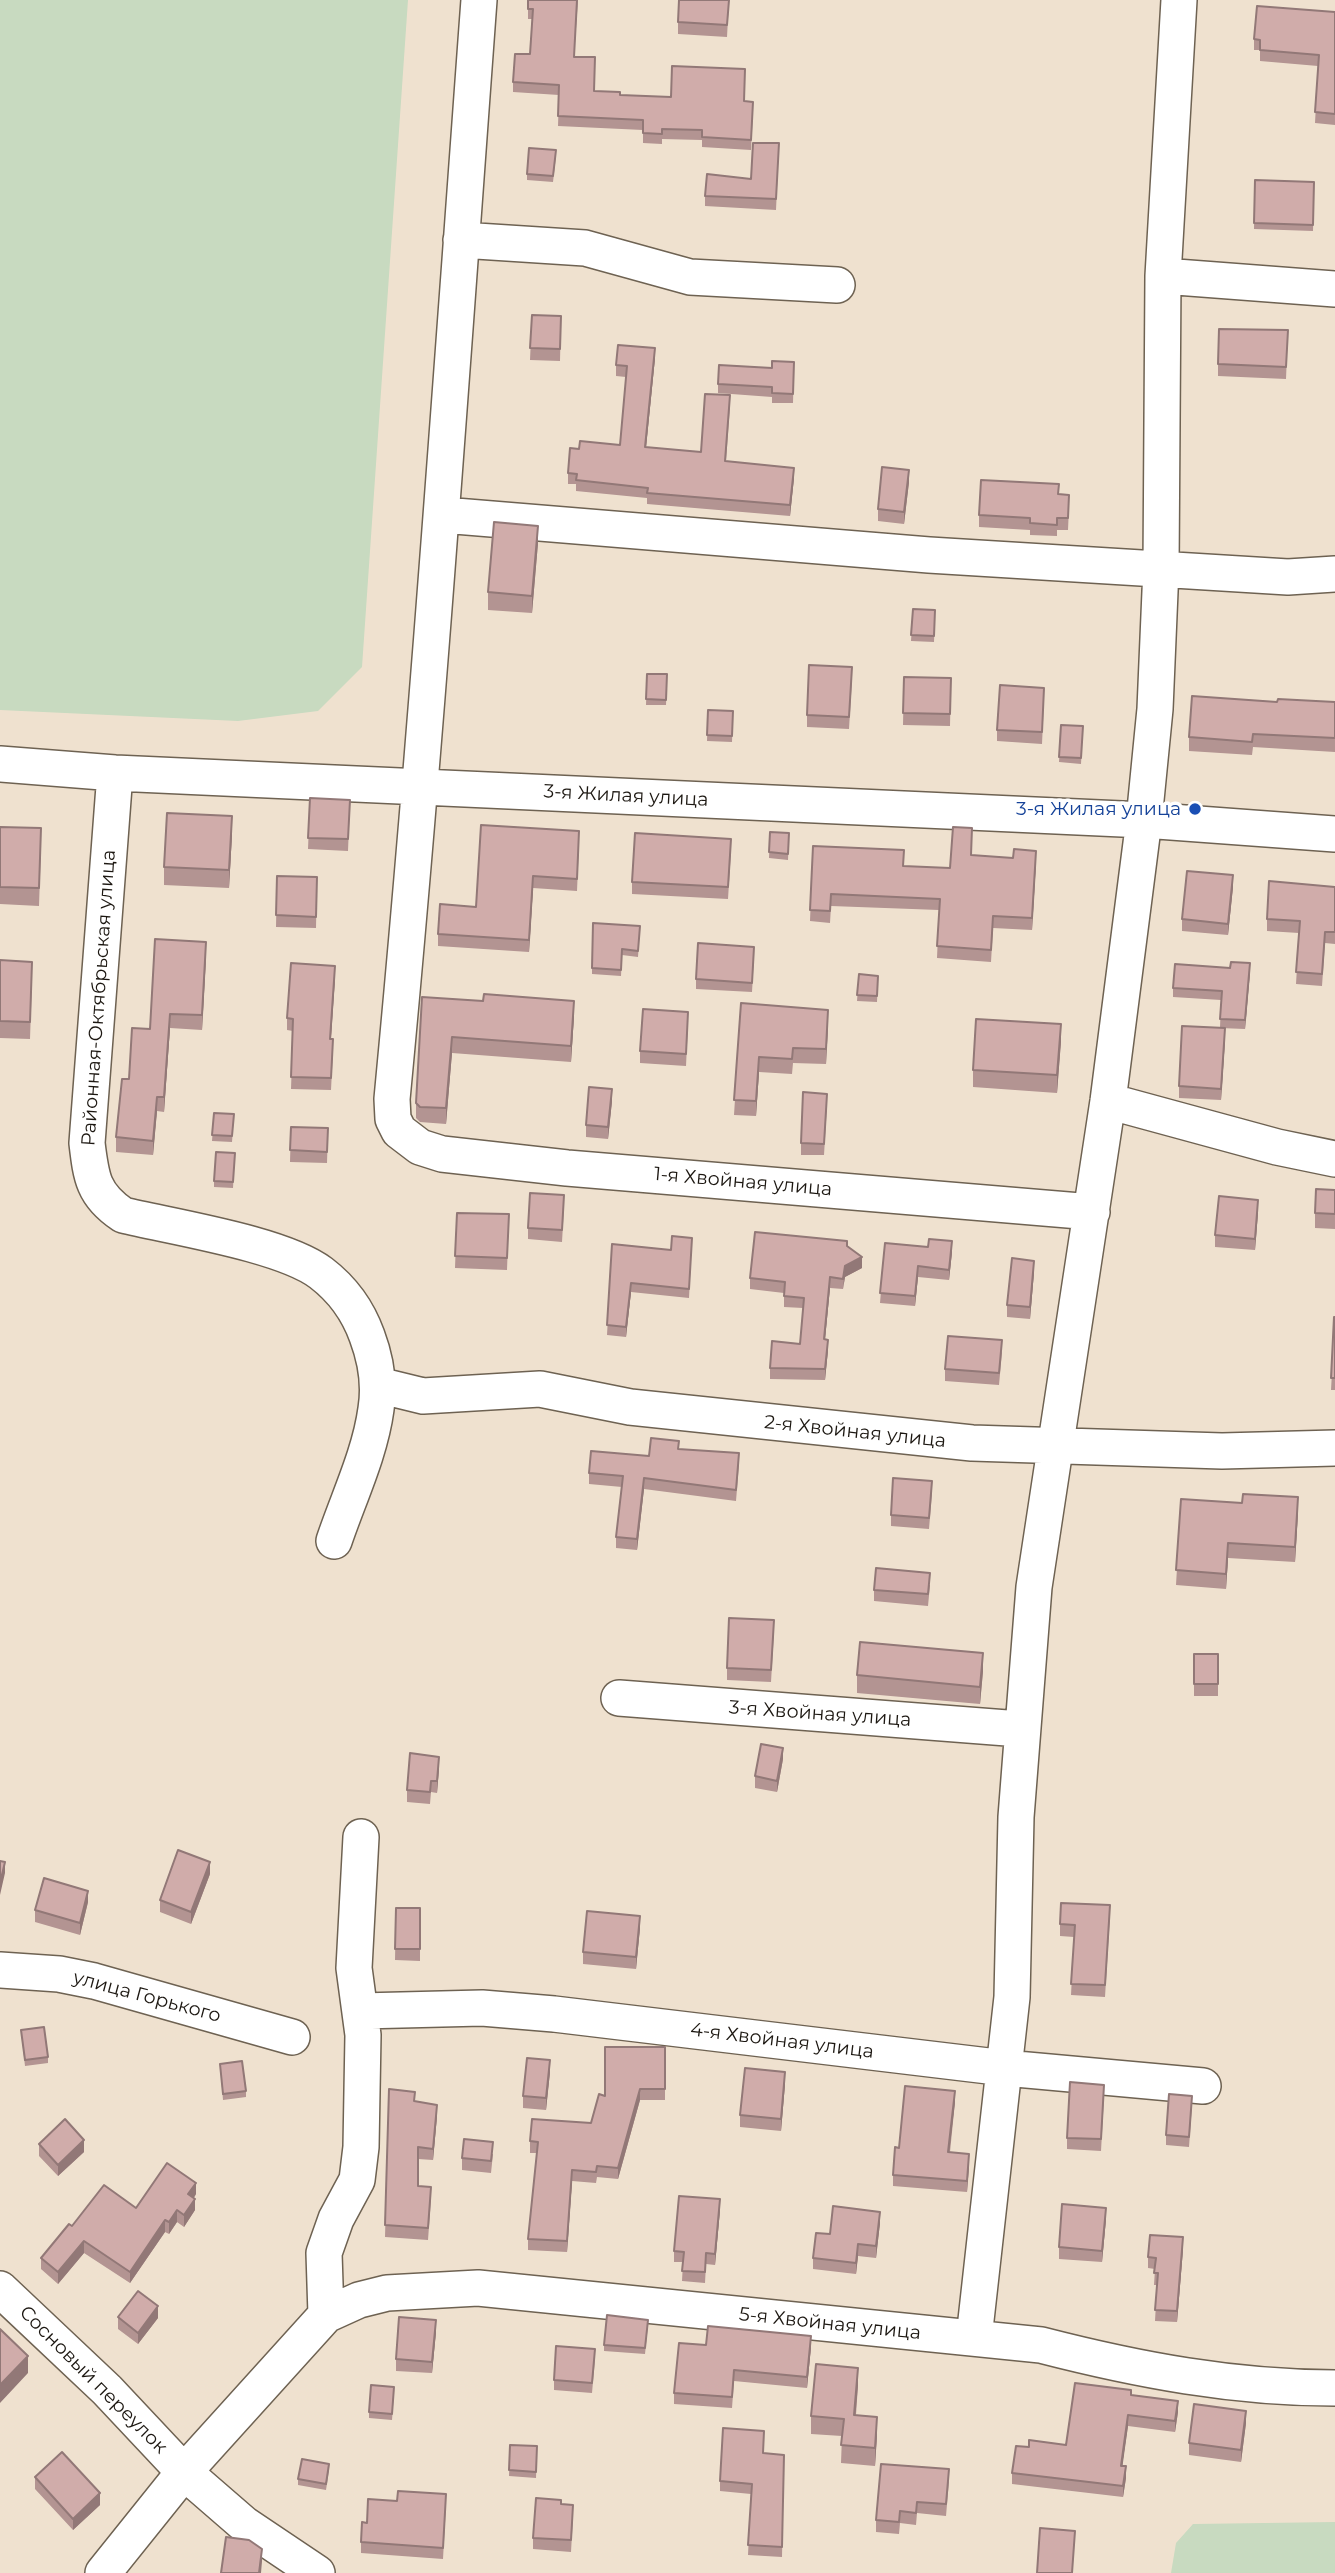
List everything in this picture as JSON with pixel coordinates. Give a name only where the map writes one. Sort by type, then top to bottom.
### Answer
[{"type":"street","points":[[422,786],[479,0]]},
{"type":"street","points":[[974,2338],[1013,1985],[1020,1730],[1034,1587],[1108,1101],[1144,820],[1154,709],[1161,568],[1163,276],[1179,0]]},
{"type":"street","points":[[461,240],[585,248],[690,277],[836,285]]},
{"type":"street","points":[[1163,276],[1335,289]]},
{"type":"street","points":[[443,515],[929,555],[1287,576],[1335,574]]},
{"type":"street","name":"3-я Жилая улица","points":[[0,764],[116,772],[1144,820],[1335,834]]},
{"type":"street","name":"Районная-Октябрьская улица","points":[[116,772],[87,1143],[97,1190],[106,1203],[123,1215],[284,1254],[319,1271],[339,1289],[360,1318],[375,1361],[378,1385],[371,1434],[334,1541]]},
{"type":"street","name":"1-я Хвойная улица","points":[[422,786],[392,1099],[393,1119],[400,1131],[420,1147],[442,1154],[567,1168],[1092,1212]]},
{"type":"street","points":[[1108,1101],[1277,1147],[1335,1159]]},
{"type":"street","name":"2-я Хвойная улица","points":[[378,1385],[423,1396],[540,1390],[630,1407],[972,1443],[1057,1448],[1222,1451],[1335,1448]]},
{"type":"street","name":"3-я Хвойная улица","points":[[619,1698],[1020,1730]]},
{"type":"street","points":[[103,2573],[184,2472],[326,2315],[324,2253],[336,2219],[357,2180],[361,2147],[361,2011],[354,1968],[360,1837]]},
{"type":"street","name":"улица Горького","points":[[0,1970],[59,1974],[94,1981],[292,2037]]},
{"type":"street","name":"4-я Хвойная улица","points":[[361,2011],[481,2008],[554,2014],[1005,2068],[1203,2086]]},
{"type":"street","name":"5-я Хвойная улица","points":[[326,2315],[359,2300],[387,2293],[478,2288],[1041,2345],[1124,2366],[1182,2376],[1263,2386],[1335,2388]]},
{"type":"street","name":"Сосновый переулок","points":[[0,2290],[107,2390],[184,2472],[244,2524],[317,2573]]},
{"type":"green space","points":[[0,0],[408,0],[362,667],[318,711],[238,721],[0,710]]},
{"type":"green space","points":[[1335,2522],[1335,2573],[1171,2573],[1176,2543],[1193,2524]]},
{"type":"building","points":[[528,0],[577,0],[574,57],[595,57],[594,91],[671,97],[672,66],[745,69],[744,101],[753,102],[751,140],[702,137],[702,130],[662,129],[662,134],[643,133],[643,120],[558,116],[559,85],[513,82],[515,54],[530,54],[533,9],[528,9]]},
{"type":"building","points":[[679,0],[729,0],[727,25],[678,22]]},
{"type":"building","points":[[1257,6],[1335,12],[1335,114],[1315,112],[1319,55],[1260,50],[1260,40],[1254,39]]},
{"type":"building","points":[[753,143],[779,143],[776,199],[705,196],[707,174],[751,179]]},
{"type":"building","points":[[529,148],[556,150],[553,176],[527,174]]},
{"type":"building","points":[[1255,180],[1314,182],[1313,225],[1254,223]]},
{"type":"building","points":[[532,315],[561,316],[560,349],[530,348]]},
{"type":"building","points":[[1219,329],[1288,330],[1286,367],[1218,364]]},
{"type":"building","points":[[618,345],[655,348],[645,447],[701,452],[705,394],[730,395],[725,461],[794,468],[790,505],[647,493],[648,488],[576,480],[577,474],[568,473],[570,448],[579,449],[580,441],[620,445],[627,366],[616,365]]},
{"type":"building","points":[[772,361],[794,362],[793,394],[772,393],[772,387],[718,384],[719,365],[772,368]]},
{"type":"building","points":[[882,467],[909,470],[904,512],[878,509]]},
{"type":"building","points":[[981,480],[1059,484],[1058,494],[1069,495],[1068,518],[1057,518],[1057,525],[1030,523],[1030,518],[979,515]]},
{"type":"building","points":[[494,522],[538,526],[532,596],[488,592]]},
{"type":"building","points":[[913,609],[935,610],[934,636],[911,635]]},
{"type":"building","points":[[809,665],[852,667],[849,717],[807,715]]},
{"type":"building","points":[[647,674],[667,674],[666,700],[646,699]]},
{"type":"building","points":[[904,677],[951,678],[950,714],[903,713]]},
{"type":"building","points":[[1000,685],[1044,688],[1042,732],[997,730]]},
{"type":"building","points":[[1192,696],[1277,702],[1278,699],[1335,702],[1335,738],[1253,734],[1252,742],[1189,737]]},
{"type":"building","points":[[708,710],[733,711],[732,736],[707,735]]},
{"type":"building","points":[[1061,725],[1083,726],[1081,758],[1059,757]]},
{"type":"building","points":[[310,798],[350,800],[348,839],[308,838]]},
{"type":"building","points":[[167,813],[232,816],[229,870],[164,867]]},
{"type":"building","points":[[481,825],[579,831],[577,879],[533,876],[529,940],[438,934],[440,904],[476,907]]},
{"type":"building","points":[[0,827],[41,828],[39,888],[0,887]]},
{"type":"building","points":[[953,827],[972,828],[971,855],[1013,858],[1014,849],[1036,851],[1032,918],[993,916],[991,950],[937,946],[940,899],[831,894],[830,911],[810,910],[813,846],[904,850],[903,866],[950,868]]},
{"type":"building","points":[[770,832],[789,833],[788,854],[769,852]]},
{"type":"building","points":[[635,833],[731,839],[728,887],[632,882]]},
{"type":"building","points":[[1187,871],[1233,875],[1228,924],[1182,919]]},
{"type":"building","points":[[277,876],[317,877],[316,917],[276,915]]},
{"type":"building","points":[[1269,881],[1335,887],[1335,932],[1325,932],[1322,974],[1296,972],[1300,921],[1267,919]]},
{"type":"building","points":[[593,923],[640,926],[638,951],[622,949],[621,970],[592,968]]},
{"type":"building","points":[[155,939],[206,942],[202,1015],[170,1014],[164,1097],[157,1097],[153,1141],[116,1137],[122,1079],[129,1079],[132,1028],[150,1029]]},
{"type":"building","points":[[698,943],[754,947],[752,983],[696,979]]},
{"type":"building","points":[[0,960],[32,962],[30,1022],[0,1021]]},
{"type":"building","points":[[1231,962],[1250,963],[1245,1020],[1220,1019],[1222,991],[1173,988],[1175,964],[1230,968]]},
{"type":"building","points":[[291,963],[335,966],[330,1039],[333,1039],[331,1078],[291,1077],[293,1019],[287,1018]]},
{"type":"building","points":[[859,974],[878,976],[877,996],[857,995]]},
{"type":"building","points":[[484,994],[574,1001],[571,1046],[452,1037],[446,1108],[420,1107],[416,1103],[422,997],[483,1001]]},
{"type":"building","points":[[741,1003],[828,1010],[826,1049],[793,1048],[792,1059],[759,1057],[756,1101],[734,1100]]},
{"type":"building","points":[[643,1009],[688,1012],[686,1054],[640,1051]]},
{"type":"building","points":[[976,1019],[1061,1024],[1057,1075],[973,1070]]},
{"type":"building","points":[[1182,1026],[1225,1028],[1221,1089],[1179,1086]]},
{"type":"building","points":[[589,1087],[612,1089],[608,1127],[586,1125]]},
{"type":"building","points":[[803,1092],[827,1094],[824,1144],[801,1143]]},
{"type":"building","points":[[214,1113],[234,1114],[232,1136],[212,1135]]},
{"type":"building","points":[[291,1127],[328,1128],[327,1152],[290,1150]]},
{"type":"building","points":[[216,1152],[235,1153],[233,1182],[214,1181]]},
{"type":"building","points":[[1316,1189],[1335,1190],[1335,1214],[1315,1213]]},
{"type":"building","points":[[530,1193],[564,1195],[562,1230],[528,1228]]},
{"type":"building","points":[[1219,1196],[1258,1200],[1255,1239],[1215,1235]]},
{"type":"building","points":[[457,1213],[509,1214],[507,1258],[455,1256]]},
{"type":"building","points":[[755,1232],[847,1241],[847,1246],[862,1257],[845,1266],[843,1279],[830,1277],[824,1339],[828,1340],[825,1369],[770,1368],[772,1341],[800,1344],[804,1298],[784,1296],[785,1282],[750,1278]]},
{"type":"building","points":[[672,1236],[692,1238],[689,1289],[631,1283],[626,1327],[607,1325],[612,1244],[671,1250]]},
{"type":"building","points":[[929,1239],[952,1241],[949,1270],[918,1266],[915,1296],[880,1293],[885,1243],[928,1247]]},
{"type":"building","points":[[1012,1258],[1034,1261],[1030,1307],[1007,1305]]},
{"type":"building","points":[[1334,1317],[1335,1378],[1331,1378]]},
{"type":"building","points":[[948,1336],[1002,1340],[999,1373],[945,1369]]},
{"type":"building","points":[[651,1438],[679,1441],[678,1449],[739,1453],[736,1490],[644,1478],[637,1539],[616,1537],[623,1476],[589,1473],[591,1451],[649,1456]]},
{"type":"building","points":[[893,1478],[932,1481],[929,1518],[891,1515]]},
{"type":"building","points":[[1243,1494],[1298,1497],[1295,1547],[1228,1543],[1226,1574],[1176,1570],[1181,1499],[1242,1503]]},
{"type":"building","points":[[876,1568],[930,1573],[928,1594],[874,1590]]},
{"type":"building","points":[[729,1618],[774,1620],[771,1670],[727,1668]]},
{"type":"building","points":[[860,1642],[983,1653],[980,1687],[857,1675]]},
{"type":"building","points":[[1194,1654],[1218,1654],[1218,1684],[1194,1684]]},
{"type":"building","points":[[761,1744],[783,1748],[777,1781],[755,1776]]},
{"type":"building","points":[[410,1753],[439,1757],[437,1781],[431,1781],[430,1792],[407,1790]]},
{"type":"building","points":[[178,1850],[210,1862],[191,1912],[160,1900]]},
{"type":"building","points":[[0,1861],[5,1862],[0,1883]]},
{"type":"building","points":[[44,1878],[88,1891],[80,1923],[35,1910]]},
{"type":"building","points":[[1061,1903],[1110,1905],[1105,1985],[1071,1984],[1075,1925],[1060,1924]]},
{"type":"building","points":[[396,1908],[420,1908],[420,1949],[395,1949]]},
{"type":"building","points":[[587,1911],[640,1916],[636,1957],[583,1952]]},
{"type":"building","points":[[44,2027],[48,2057],[25,2060],[21,2030]]},
{"type":"building","points":[[605,2047],[665,2047],[665,2089],[640,2089],[618,2168],[597,2166],[596,2172],[572,2170],[567,2241],[528,2239],[538,2142],[530,2141],[532,2119],[591,2123],[599,2094],[605,2096]]},
{"type":"building","points":[[527,2058],[550,2060],[546,2098],[523,2096]]},
{"type":"building","points":[[242,2061],[246,2091],[223,2094],[220,2064]]},
{"type":"building","points":[[745,2068],[785,2072],[781,2119],[740,2115]]},
{"type":"building","points":[[1070,2082],[1104,2085],[1101,2139],[1067,2138]]},
{"type":"building","points":[[905,2086],[955,2091],[948,2152],[969,2154],[967,2181],[893,2175],[895,2147],[899,2148]]},
{"type":"building","points":[[389,2089],[415,2092],[414,2101],[437,2105],[433,2149],[418,2147],[418,2186],[431,2187],[428,2228],[385,2225]]},
{"type":"building","points":[[1169,2094],[1192,2096],[1189,2137],[1166,2135]]},
{"type":"building","points":[[65,2119],[84,2140],[58,2165],[39,2144]]},
{"type":"building","points":[[464,2139],[493,2142],[491,2161],[462,2158]]},
{"type":"building","points":[[167,2163],[196,2183],[188,2194],[195,2199],[184,2215],[177,2210],[169,2222],[165,2220],[130,2272],[84,2241],[58,2272],[41,2258],[69,2224],[72,2226],[104,2185],[136,2208]]},
{"type":"building","points":[[679,2196],[720,2199],[715,2254],[706,2253],[705,2272],[682,2271],[684,2252],[674,2251]]},
{"type":"building","points":[[1062,2204],[1106,2208],[1102,2251],[1059,2247]]},
{"type":"building","points":[[833,2206],[880,2212],[876,2246],[858,2244],[856,2263],[813,2258],[816,2233],[830,2234]]},
{"type":"building","points":[[1150,2235],[1183,2237],[1177,2311],[1155,2310],[1158,2273],[1154,2273],[1156,2258],[1148,2257]]},
{"type":"building","points":[[138,2291],[158,2306],[138,2333],[118,2317]]},
{"type":"building","points":[[607,2315],[648,2320],[645,2348],[604,2345]]},
{"type":"building","points":[[399,2317],[436,2320],[432,2362],[396,2359]]},
{"type":"building","points":[[708,2326],[811,2336],[807,2377],[734,2370],[732,2397],[674,2393],[679,2343],[706,2345]]},
{"type":"building","points":[[0,2329],[28,2356],[0,2385]]},
{"type":"building","points":[[556,2346],[595,2349],[592,2383],[554,2380]]},
{"type":"building","points":[[816,2364],[858,2368],[854,2415],[877,2417],[875,2448],[841,2445],[844,2419],[811,2416]]},
{"type":"building","points":[[1075,2383],[1131,2390],[1131,2395],[1178,2401],[1175,2421],[1128,2415],[1121,2466],[1126,2466],[1123,2486],[1012,2473],[1016,2446],[1029,2447],[1029,2440],[1066,2445]]},
{"type":"building","points":[[371,2385],[394,2387],[392,2414],[369,2412]]},
{"type":"building","points":[[1194,2404],[1246,2411],[1241,2450],[1189,2443]]},
{"type":"building","points":[[723,2428],[764,2431],[763,2453],[784,2455],[782,2547],[748,2545],[752,2484],[720,2481]]},
{"type":"building","points":[[510,2445],[537,2446],[536,2472],[509,2470]]},
{"type":"building","points":[[62,2452],[100,2493],[73,2519],[35,2477]]},
{"type":"building","points":[[302,2459],[329,2464],[326,2484],[298,2479]]},
{"type":"building","points":[[881,2464],[949,2469],[946,2504],[917,2502],[916,2513],[900,2511],[899,2522],[876,2520]]},
{"type":"building","points":[[398,2491],[446,2494],[443,2548],[361,2542],[362,2522],[367,2523],[368,2499],[397,2501]]},
{"type":"building","points":[[536,2498],[561,2500],[561,2504],[573,2505],[571,2540],[533,2538]]},
{"type":"building","points":[[1040,2528],[1075,2531],[1072,2573],[1037,2573]]},
{"type":"building","points":[[226,2537],[249,2540],[262,2549],[259,2573],[221,2573]]},
{"type":"place","name":"3-я Жилая улица","points":[[1195,809]]}]
